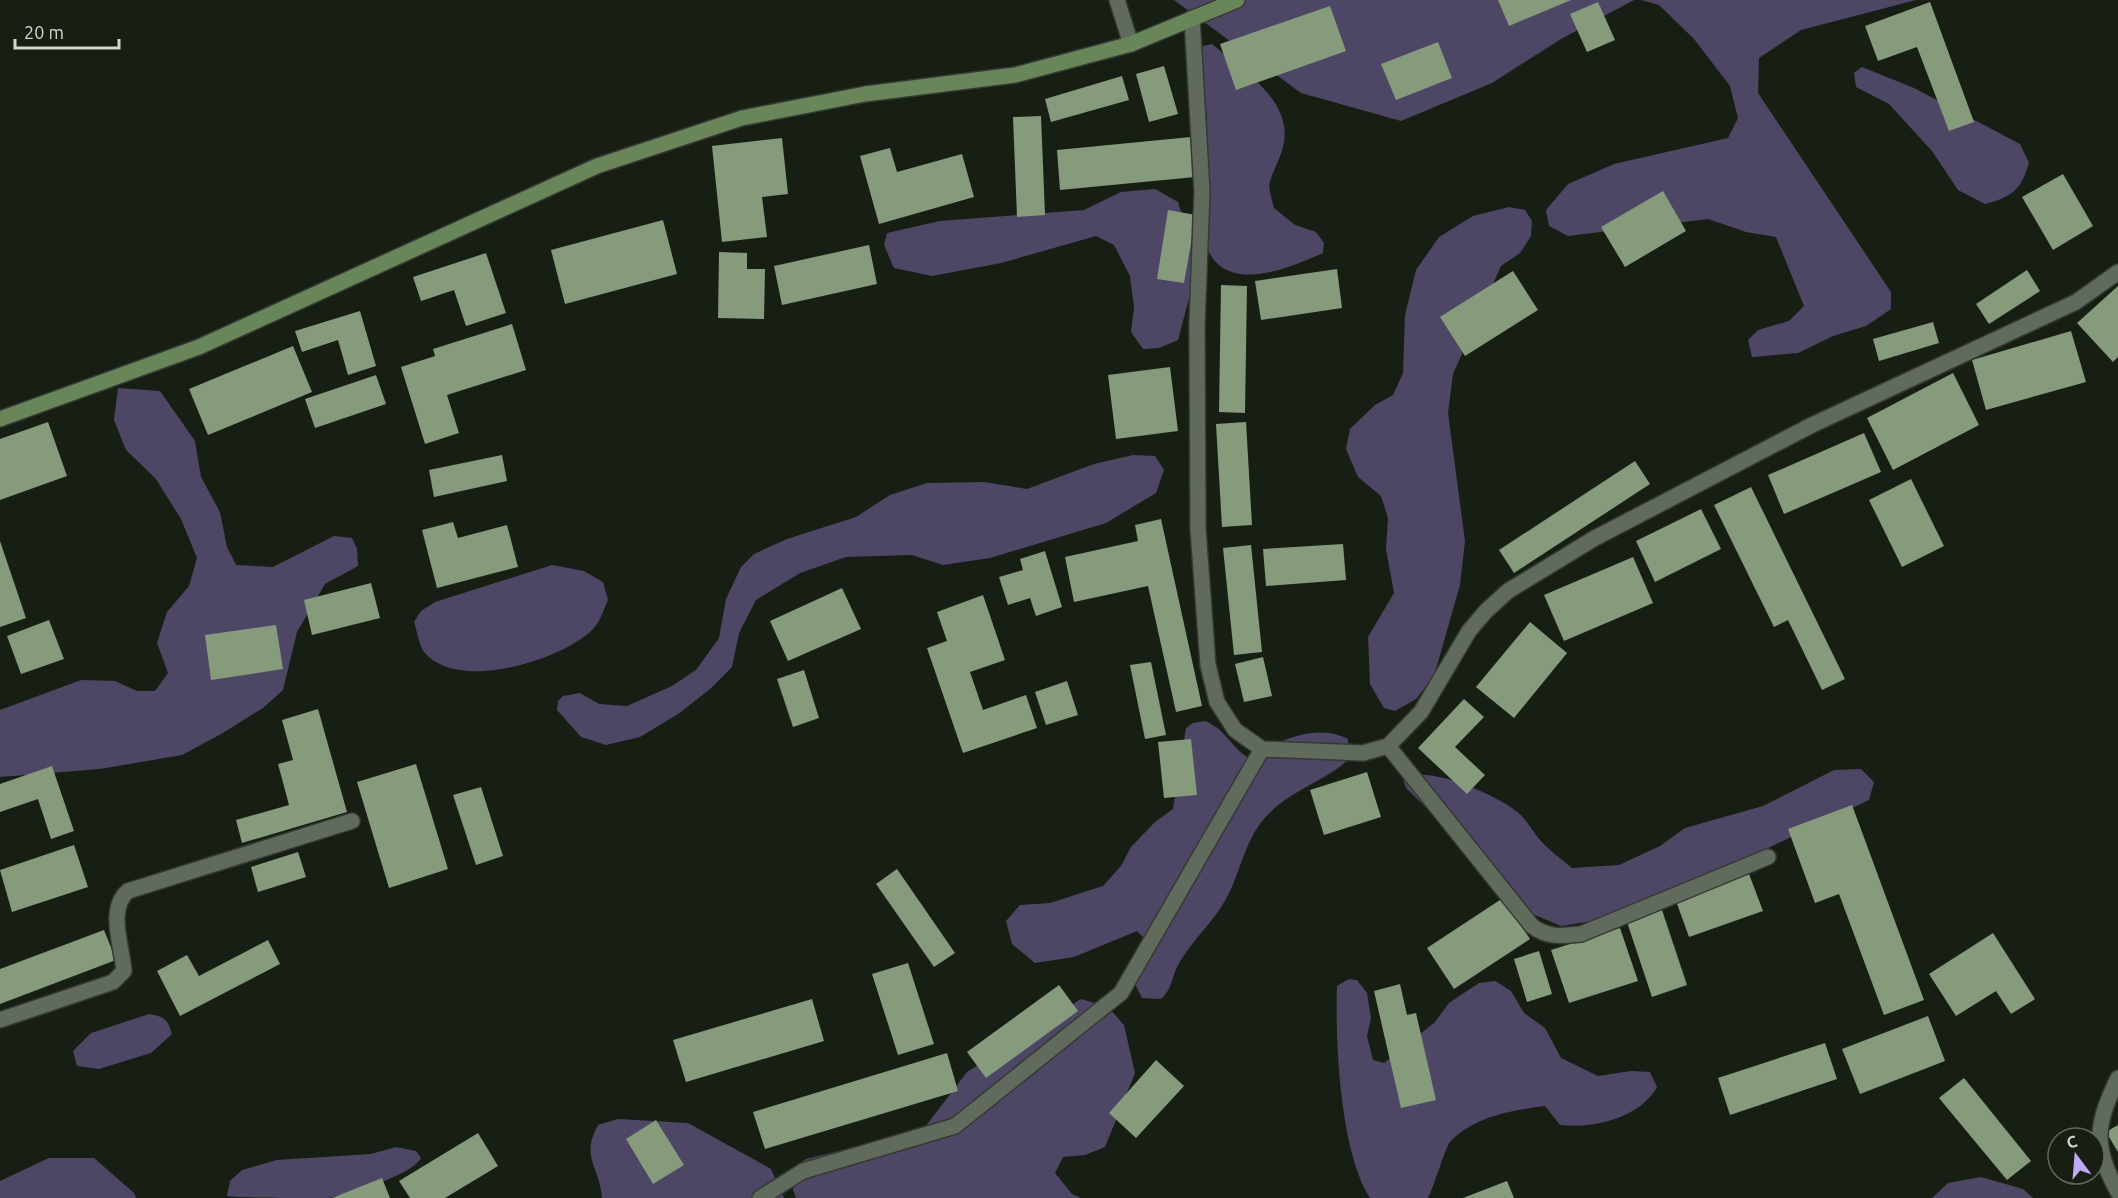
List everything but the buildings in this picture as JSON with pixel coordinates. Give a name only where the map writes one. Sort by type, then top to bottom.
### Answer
[{"type":"main road","points":[[0,418],[199,347],[597,166],[742,118],[865,94],[1015,75],[1131,45],[1237,0]]},
{"type":"street","points":[[1117,0],[1131,45]]},
{"type":"street","points":[[1192,18],[1202,192],[1197,325],[1198,529],[1208,665],[1217,702],[1223,712],[1235,730],[1262,749],[1363,753],[1388,746],[1421,712],[1469,631],[1486,610],[1508,591],[1595,538],[1812,425],[2076,302],[2118,272]]},
{"type":"street","points":[[1388,746],[1532,926],[1554,937],[1581,934],[1768,857]]},
{"type":"street","points":[[760,1198],[803,1171],[955,1126],[1121,993],[1262,749]]},
{"type":"street","points":[[0,1020],[113,982],[124,971],[116,910],[121,898],[128,891],[352,821]]},
{"type":"street","points":[[2118,1078],[2102,1110],[2099,1135],[2105,1169],[2118,1192]]},
{"type":"shaded area","points":[[1174,0],[1634,0],[1561,39],[1492,83],[1401,121],[1301,93]]},
{"type":"shaded area","points":[[1641,0],[1916,0],[1801,30],[1759,58],[1758,93],[1891,292],[1891,309],[1866,326],[1833,336],[1798,353],[1752,357],[1748,340],[1758,330],[1789,321],[1804,306],[1776,237],[1746,232],[1708,219],[1568,236],[1549,226],[1546,210],[1568,184],[1614,164],[1728,138],[1738,118],[1730,86],[1694,39],[1659,5]]},
{"type":"shaded area","points":[[1212,44],[1251,76],[1274,101],[1285,130],[1283,147],[1270,184],[1274,208],[1295,225],[1316,232],[1324,243],[1323,253],[1272,272],[1254,274],[1238,274],[1223,268],[1212,257],[1204,238],[1201,212],[1207,127],[1201,57],[1203,46]]},
{"type":"shaded area","points":[[1862,67],[1914,88],[2020,144],[2029,163],[2019,186],[2009,195],[1985,204],[1958,190],[1932,151],[1889,104],[1856,87],[1854,73]]},
{"type":"shaded area","points":[[1155,189],[1178,202],[1198,264],[1178,340],[1159,348],[1143,349],[1131,332],[1134,307],[1130,276],[1114,245],[1096,236],[1001,263],[932,276],[894,268],[884,245],[887,233],[940,221],[1084,210],[1121,192]]},
{"type":"shaded area","points":[[1509,207],[1525,210],[1532,221],[1531,236],[1520,253],[1501,266],[1453,374],[1448,413],[1465,541],[1460,585],[1434,676],[1416,699],[1395,711],[1384,708],[1370,684],[1368,637],[1394,593],[1386,549],[1388,518],[1381,496],[1358,477],[1346,449],[1350,429],[1375,405],[1393,395],[1403,373],[1405,315],[1416,270],[1439,237],[1473,216]]},
{"type":"shaded area","points":[[118,388],[160,391],[195,441],[201,477],[220,512],[227,547],[236,565],[273,567],[334,536],[352,538],[357,549],[358,566],[325,584],[297,632],[283,690],[263,708],[221,734],[182,755],[100,769],[0,777],[0,710],[81,680],[115,681],[137,691],[155,691],[168,673],[157,643],[167,612],[189,586],[197,558],[181,519],[156,479],[126,450],[114,420]]},
{"type":"shaded area","points":[[1133,455],[1155,456],[1164,470],[1156,493],[1106,523],[990,558],[943,565],[912,555],[846,557],[800,573],[756,600],[739,633],[732,667],[709,690],[678,714],[640,737],[606,745],[581,737],[557,710],[558,701],[563,696],[580,693],[599,704],[627,706],[672,686],[696,670],[719,638],[726,599],[741,567],[754,554],[787,539],[856,517],[890,495],[927,483],[984,482],[1027,489],[1094,464]]},
{"type":"shaded area","points":[[552,565],[584,571],[603,582],[608,600],[600,619],[593,629],[578,641],[535,661],[484,671],[460,670],[440,664],[424,652],[414,622],[421,611],[435,602]]},
{"type":"shaded area","points":[[1205,721],[1223,733],[1247,757],[1284,740],[1310,733],[1323,733],[1335,734],[1348,739],[1349,759],[1328,775],[1294,794],[1263,820],[1251,839],[1226,899],[1182,958],[1169,988],[1161,999],[1142,998],[1134,982],[1144,938],[1137,931],[1074,957],[1035,963],[1012,944],[1006,921],[1020,905],[1050,903],[1103,886],[1121,866],[1131,847],[1155,822],[1173,809],[1186,728],[1193,723]]},
{"type":"shaded area","points":[[1861,769],[1874,782],[1869,800],[1768,848],[1632,906],[1592,921],[1561,926],[1518,908],[1454,835],[1406,788],[1403,779],[1413,775],[1443,778],[1461,783],[1507,804],[1520,814],[1544,844],[1572,868],[1619,865],[1660,846],[1685,828],[1763,806],[1834,770]]},
{"type":"shaded area","points":[[1349,979],[1357,980],[1367,993],[1371,1018],[1367,1036],[1373,1060],[1384,1063],[1435,1022],[1449,1003],[1479,983],[1495,981],[1511,991],[1524,1013],[1545,1028],[1561,1058],[1598,1076],[1631,1071],[1650,1072],[1657,1087],[1639,1107],[1628,1114],[1601,1123],[1560,1125],[1545,1106],[1507,1112],[1482,1120],[1470,1126],[1450,1142],[1428,1198],[1370,1198],[1360,1178],[1352,1153],[1346,1125],[1339,1065],[1337,986]]},
{"type":"shaded area","points":[[1081,999],[1108,1007],[1124,1025],[1135,1073],[1105,1147],[1085,1155],[1063,1157],[1055,1173],[1072,1194],[1081,1198],[796,1198],[793,1190],[795,1166],[806,1159],[922,1131],[967,1072]]},
{"type":"shaded area","points":[[149,1014],[165,1020],[172,1034],[151,1053],[99,1069],[77,1066],[73,1051],[91,1033]]},
{"type":"shaded area","points":[[618,1119],[688,1123],[771,1169],[784,1198],[602,1198],[601,1187],[592,1162],[593,1136],[598,1125]]},
{"type":"shaded area","points":[[396,1147],[416,1151],[421,1158],[415,1165],[393,1177],[351,1192],[329,1198],[227,1196],[230,1181],[242,1170],[277,1160],[371,1154]]},
{"type":"shaded area","points":[[49,1158],[94,1158],[134,1193],[136,1198],[0,1198],[0,1181]]},
{"type":"shaded area","points":[[1981,1177],[2023,1189],[2033,1198],[1932,1198],[1948,1183]]}]
